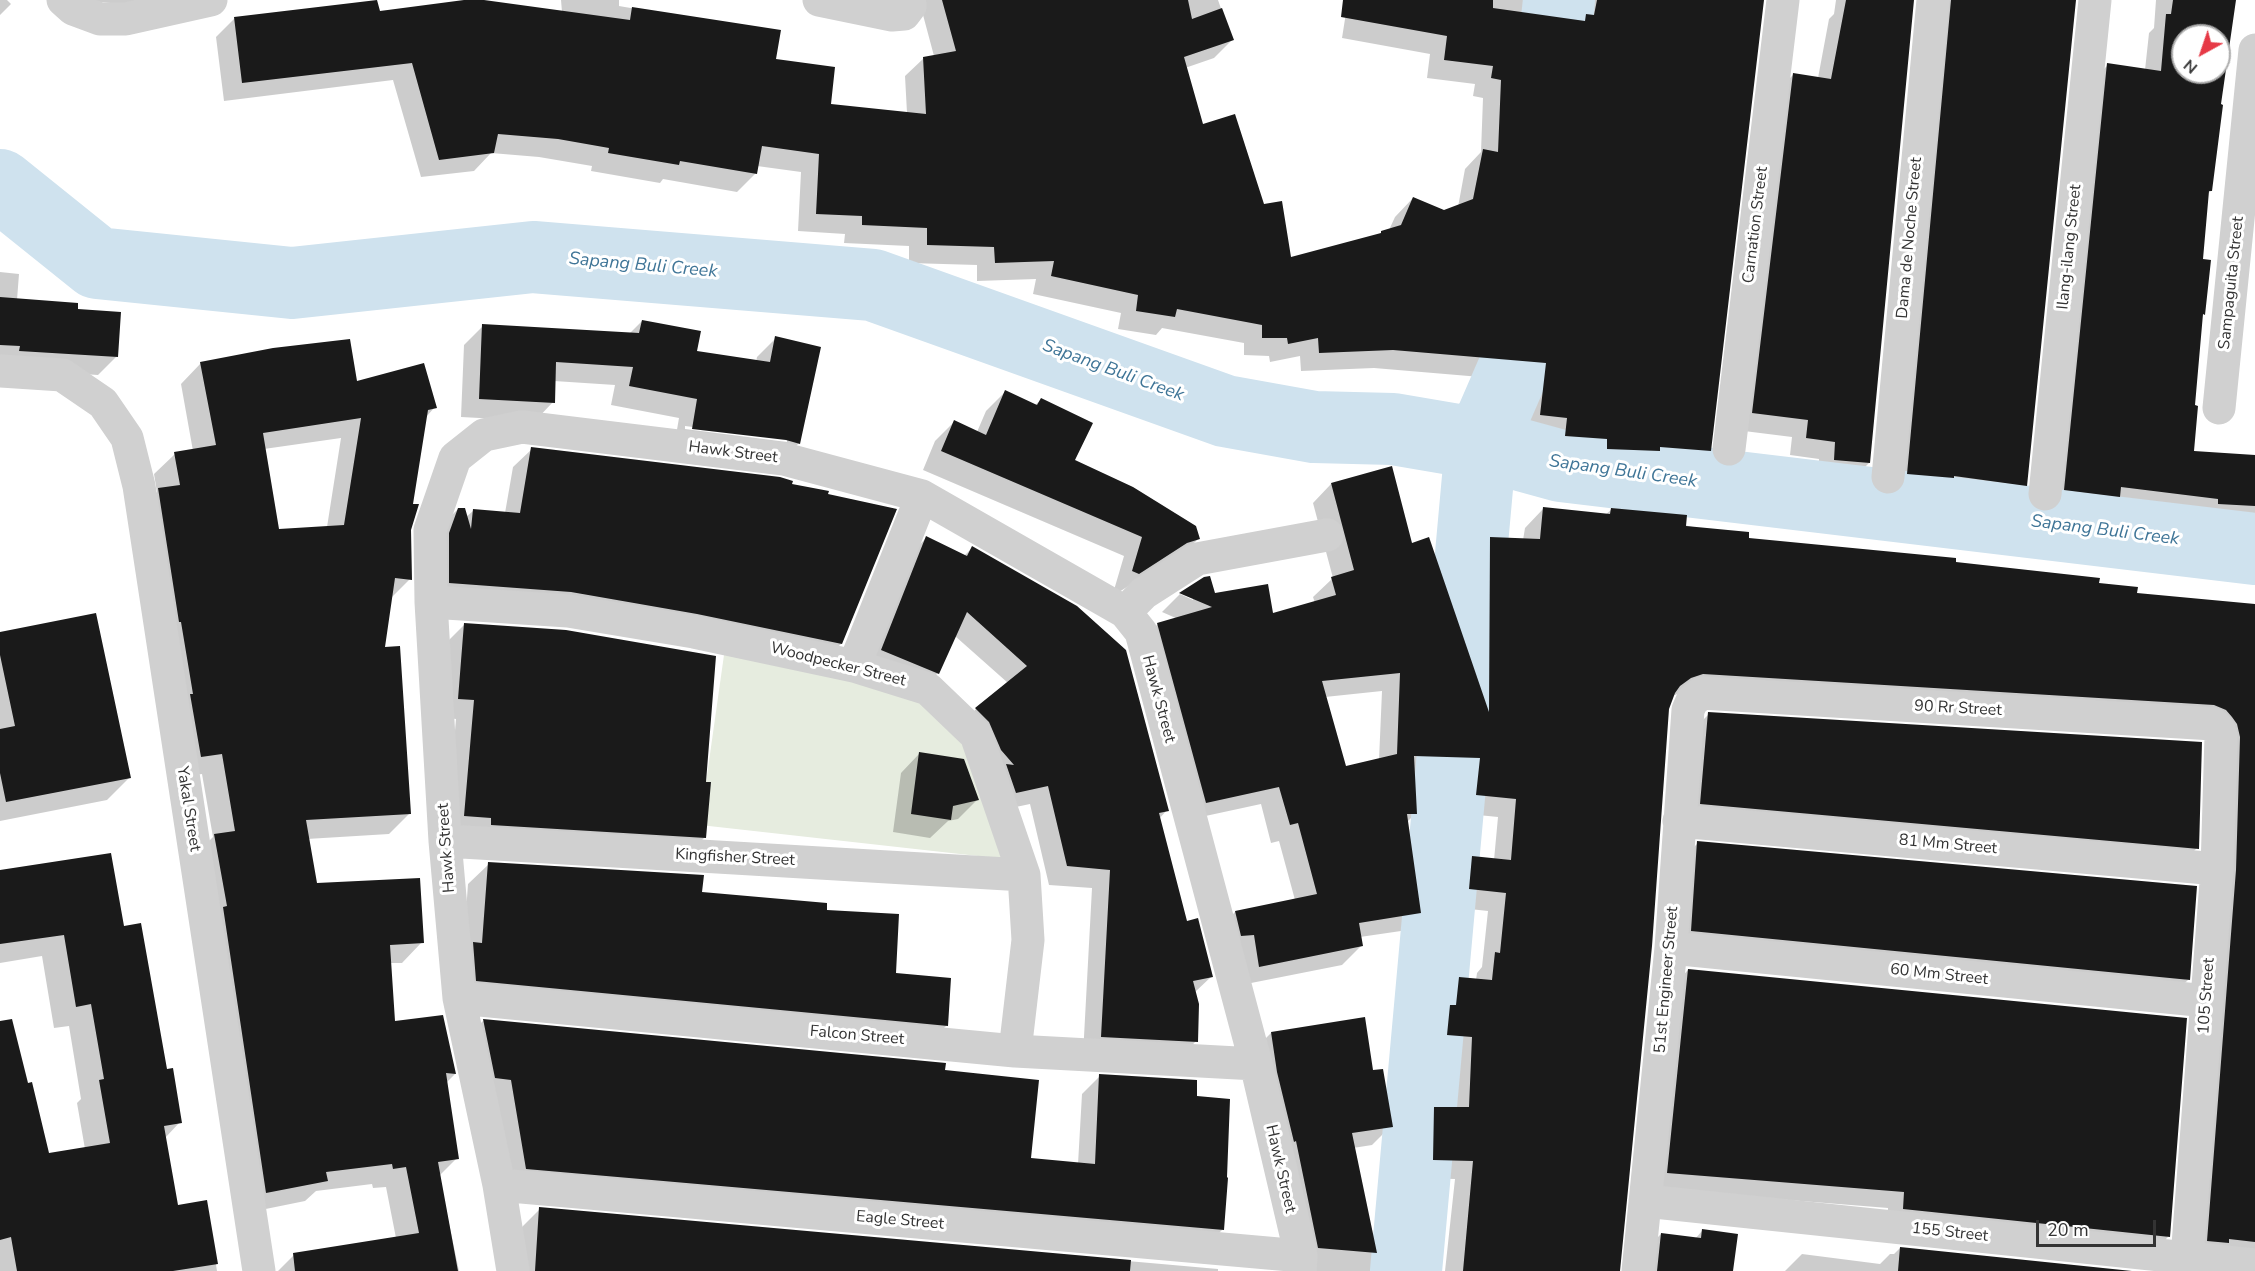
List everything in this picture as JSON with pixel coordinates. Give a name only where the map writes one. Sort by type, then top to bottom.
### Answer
[{"type":"street","points":[[63,0],[73,9],[100,19],[126,19],[211,0]]},
{"type":"street","points":[[819,0],[892,15],[904,14],[909,3]]},
{"type":"street","name":"Carnation Street","points":[[1729,449],[1783,0]]},
{"type":"street","name":"Dama de Noche Street","points":[[1888,477],[1933,0]]},
{"type":"street","name":"Ilang-ilang Street","points":[[2044,494],[2095,0]]},
{"type":"street","name":"Sampaguita Street","points":[[2219,408],[2255,50]]},
{"type":"street","name":"Yakal Street","points":[[0,371],[62,375],[103,403],[127,438],[139,486],[259,1271]]},
{"type":"street","name":"Hawk Street","points":[[513,1271],[499,1185],[459,998],[445,841],[431,602],[430,530],[454,458],[484,435],[522,427],[784,459],[922,496],[1125,612],[1141,632],[1256,1064],[1300,1264]]},
{"type":"street","points":[[854,666],[922,496]]},
{"type":"street","points":[[1125,612],[1144,593],[1197,559],[1328,535]]},
{"type":"street","name":"Woodpecker Street","points":[[431,602],[568,611],[694,632],[854,666],[928,689],[976,735],[1024,875],[1028,940],[1015,1051]]},
{"type":"street","name":"90 Rr Street","points":[[1702,693],[2213,724]]},
{"type":"street","name":"51st Engineer Street","points":[[1638,1271],[1671,948],[1688,710],[1692,701],[1702,693]]},
{"type":"street","name":"105 Street","points":[[2187,1264],[2217,868],[2221,736],[2213,724]]},
{"type":"street","name":"81 Mm Street","points":[[1679,821],[2217,868]]},
{"type":"street","name":"Kingfisher Street","points":[[445,841],[1024,875]]},
{"type":"street","name":"60 Mm Street","points":[[1671,948],[2207,1001]]},
{"type":"street","name":"Falcon Street","points":[[459,998],[1015,1051],[1256,1064]]},
{"type":"street","name":"Eagle Street","points":[[499,1185],[1300,1264]]},
{"type":"street","name":"155 Street","points":[[1645,1201],[2187,1264],[2255,1265]]},
{"type":"shaded area","points":[[724,655],[850,672],[921,700],[964,746],[1005,859],[700,825]]},
{"type":"building","points":[[377,0],[380,11],[464,0],[484,0],[630,20],[632,7],[781,30],[776,59],[835,67],[831,104],[926,114],[923,57],[956,51],[942,0],[1188,0],[1192,19],[1222,8],[1234,40],[1184,57],[1203,124],[1235,114],[1264,204],[1282,201],[1291,257],[1381,233],[1381,231],[1401,225],[1413,197],[1444,210],[1473,199],[1483,149],[1498,152],[1501,80],[1491,78],[1493,66],[1444,60],[1447,36],[1341,17],[1343,0],[1493,0],[1493,8],[1585,21],[1586,14],[1594,15],[1597,0],[1764,0],[1711,451],[1660,447],[1660,451],[1607,449],[1607,439],[1565,436],[1567,418],[1540,415],[1546,363],[1393,350],[1319,353],[1318,338],[1288,344],[1287,338],[1262,338],[1262,325],[1177,309],[1175,317],[1136,311],[1138,295],[1051,276],[1054,261],[995,263],[994,247],[927,245],[927,228],[862,225],[862,216],[816,214],[819,154],[762,146],[757,174],[680,161],[679,165],[608,153],[609,148],[558,139],[498,134],[494,153],[439,160],[412,63],[242,83],[234,17]]},
{"type":"building","points":[[1846,0],[1914,0],[1870,463],[1834,460],[1835,442],[1806,438],[1808,420],[1752,413],[1793,73],[1831,79]]},
{"type":"building","points":[[1951,0],[2076,0],[2027,486],[1954,476],[1954,478],[1907,474]]},
{"type":"building","points":[[2173,0],[2236,0],[2231,35],[2231,24],[2171,24],[2171,84],[2224,84],[2212,191],[2209,191],[2203,259],[2211,260],[2205,315],[2203,314],[2195,405],[2198,406],[2194,451],[2255,455],[2255,506],[2218,504],[2218,499],[2121,487],[2120,497],[2064,490],[2107,63],[2161,71],[2166,14],[2171,14]]},
{"type":"building","points":[[0,297],[78,303],[78,309],[121,312],[118,357],[19,351],[20,346],[0,345]]},
{"type":"building","points":[[642,320],[701,331],[697,351],[770,362],[775,336],[821,347],[800,444],[786,440],[692,429],[697,399],[629,386],[633,367],[556,362],[555,403],[479,399],[482,324],[639,333]]},
{"type":"building","points":[[350,339],[357,381],[424,363],[437,408],[428,410],[413,504],[419,504],[411,530],[412,580],[395,578],[385,647],[400,646],[411,814],[306,820],[317,883],[420,878],[424,943],[390,945],[395,1021],[443,1015],[456,1074],[446,1073],[459,1159],[438,1162],[458,1271],[295,1271],[293,1253],[419,1233],[406,1167],[393,1169],[392,1164],[326,1172],[328,1181],[266,1193],[223,907],[227,906],[214,834],[235,831],[222,754],[201,757],[190,694],[193,694],[158,488],[180,485],[174,452],[216,445],[200,362],[273,348]],"holes":[[[361,418],[344,525],[279,529],[263,433]]]},
{"type":"building","points":[[1005,390],[1037,405],[1041,398],[1093,423],[1075,460],[1133,487],[1196,526],[1200,539],[1187,543],[1139,574],[1132,571],[1142,537],[941,451],[954,420],[986,435]]},
{"type":"building","points":[[531,447],[780,477],[793,481],[792,484],[829,491],[828,494],[897,509],[842,644],[697,614],[571,592],[449,583],[449,533],[458,508],[465,508],[471,529],[473,509],[520,513]]},
{"type":"building","points":[[1392,466],[1412,543],[1429,537],[1489,712],[1490,537],[1540,539],[1543,507],[1610,514],[1611,508],[1687,515],[1686,526],[1749,532],[1749,538],[1956,558],[1956,562],[2100,578],[2099,583],[2138,587],[2137,593],[2255,604],[2255,1242],[2229,1239],[2229,1243],[2207,1241],[2236,870],[2240,737],[2237,724],[2226,710],[2214,705],[1703,674],[1691,678],[1680,686],[1669,709],[1652,946],[1620,1271],[1463,1271],[1473,1161],[1433,1160],[1434,1107],[1469,1107],[1472,1037],[1447,1035],[1450,1005],[1456,1005],[1459,977],[1492,980],[1495,952],[1500,953],[1506,893],[1469,889],[1472,856],[1511,860],[1516,799],[1476,795],[1480,758],[1414,756],[1417,814],[1407,814],[1421,913],[1359,923],[1363,946],[1259,967],[1254,935],[1241,936],[1235,911],[1317,894],[1298,823],[1290,825],[1279,787],[1206,803],[1157,623],[1212,607],[1179,593],[1204,577],[1210,576],[1215,593],[1268,584],[1273,613],[1336,595],[1331,577],[1354,570],[1331,483]],"holes":[[[1400,673],[1397,754],[1346,766],[1322,681]]]},
{"type":"building","points":[[926,536],[967,556],[972,546],[1077,606],[1126,650],[1169,811],[1159,813],[1187,921],[1198,918],[1213,977],[1193,981],[1199,1004],[1198,1042],[1101,1037],[1110,870],[1067,866],[1048,786],[1016,793],[1006,764],[1014,765],[1001,750],[989,722],[975,708],[1027,666],[967,612],[939,674],[881,650]]},
{"type":"building","points":[[96,613],[131,778],[6,802],[0,773],[0,729],[15,726],[0,655],[0,632]]},
{"type":"building","points":[[464,623],[566,630],[716,656],[706,782],[711,782],[706,838],[491,825],[491,818],[464,816],[474,700],[458,699]]},
{"type":"building","points":[[1708,712],[2202,742],[2199,849],[1700,804]]},
{"type":"building","points":[[919,752],[964,759],[979,800],[953,806],[951,820],[911,814]]},
{"type":"building","points":[[1697,841],[2197,886],[2190,980],[1691,931]]},
{"type":"building","points":[[111,853],[124,926],[141,923],[167,1069],[173,1068],[182,1123],[164,1126],[178,1205],[207,1200],[218,1264],[173,1271],[17,1271],[11,1237],[0,1240],[0,1021],[12,1019],[28,1083],[32,1082],[49,1153],[110,1143],[99,1080],[104,1079],[91,1004],[76,1007],[64,935],[0,944],[0,870]]},
{"type":"building","points":[[488,862],[704,875],[702,892],[827,903],[827,910],[899,914],[896,973],[951,978],[948,1026],[476,981],[473,942],[482,943]]},
{"type":"building","points":[[1688,969],[2187,1018],[2170,1237],[1903,1209],[1904,1192],[1667,1173]]},
{"type":"building","points":[[1365,1017],[1373,1070],[1383,1069],[1393,1127],[1352,1133],[1377,1253],[1318,1248],[1296,1141],[1294,1142],[1277,1072],[1271,1032]]},
{"type":"building","points":[[483,1019],[946,1063],[945,1070],[1039,1080],[1031,1158],[1095,1164],[1099,1074],[1197,1080],[1197,1096],[1230,1099],[1224,1230],[526,1169],[511,1080],[495,1078]]},
{"type":"building","points":[[539,1207],[1131,1260],[1130,1271],[535,1271]]},
{"type":"building","points":[[1702,1229],[1738,1234],[1733,1271],[1657,1271],[1661,1233],[1701,1238]]},
{"type":"building","points":[[1900,1247],[2132,1271],[1898,1271]]},
{"type":"waterway","points":[[1547,115],[1559,0]]},
{"type":"waterway","name":"Sapang Buli Creek","points":[[0,185],[97,263],[292,283],[533,257],[873,285],[1225,411],[1314,427],[1393,429],[1481,444],[1561,466],[2255,549]]},
{"type":"waterway","points":[[1406,1271],[1481,444],[1531,329],[1533,264]]}]
